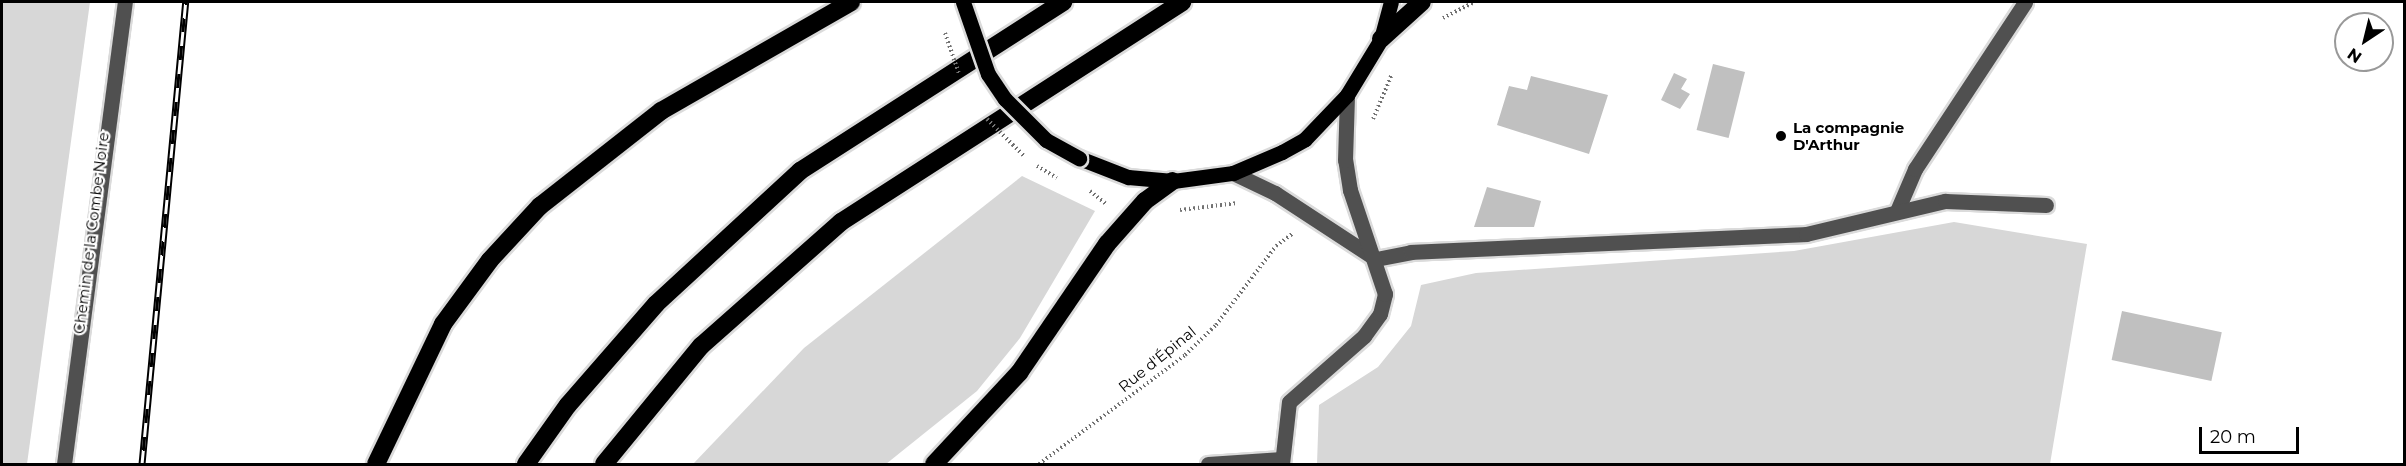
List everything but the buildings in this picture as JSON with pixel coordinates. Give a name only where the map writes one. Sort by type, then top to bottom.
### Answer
[{"type":"highway","points":[[376,465],[443,324],[490,260],[540,206],[661,111],[851,2]]},
{"type":"highway","points":[[526,465],[568,405],[656,304],[800,171],[1063,2]]},
{"type":"highway","points":[[603,465],[701,346],[841,222],[1182,2]]},
{"type":"highway","points":[[1381,39],[1422,2]]},
{"type":"highway","points":[[934,465],[1019,373],[1107,244],[1145,201],[1173,181]]},
{"type":"main road","points":[[963,2],[981,57],[1005,99],[1046,140],[1079,158],[1128,177],[1173,181],[1233,173],[1305,138],[1347,95],[1381,39],[1391,2]]},
{"type":"street","name":"Chemin de la Combe Noire","points":[[64,465],[125,2]]},
{"type":"street","points":[[1897,210],[1915,169],[2025,2]]},
{"type":"street","points":[[1208,465],[1282,462],[1289,402],[1380,314],[1384,294],[1376,259],[1345,160],[1347,95]]},
{"type":"street","points":[[1233,173],[1307,215],[1376,259],[1411,252],[1806,234],[1897,210],[1945,201],[2046,205]]},
{"type":"path","points":[[1433,26],[1474,2]]},
{"type":"path","points":[[1369,131],[1397,63]]},
{"type":"path","name":"Rue d'Épinal","points":[[1039,465],[1185,355],[1216,325],[1276,246],[1298,229],[1307,215]]},
{"type":"shaded area","points":[[2,2],[90,2],[27,464],[2,464]]},
{"type":"shaded area","points":[[1022,176],[1095,211],[1020,338],[977,391],[886,464],[693,464],[804,348]]},
{"type":"shaded area","points":[[1954,222],[2087,244],[2050,464],[1317,464],[1319,405],[1378,367],[1411,326],[1421,285],[1476,273],[1794,251]]},
{"type":"railway","points":[[142,464],[186,2]]},
{"type":"place","name":"La compagnie D'Arthur","points":[[1781,136]]}]
